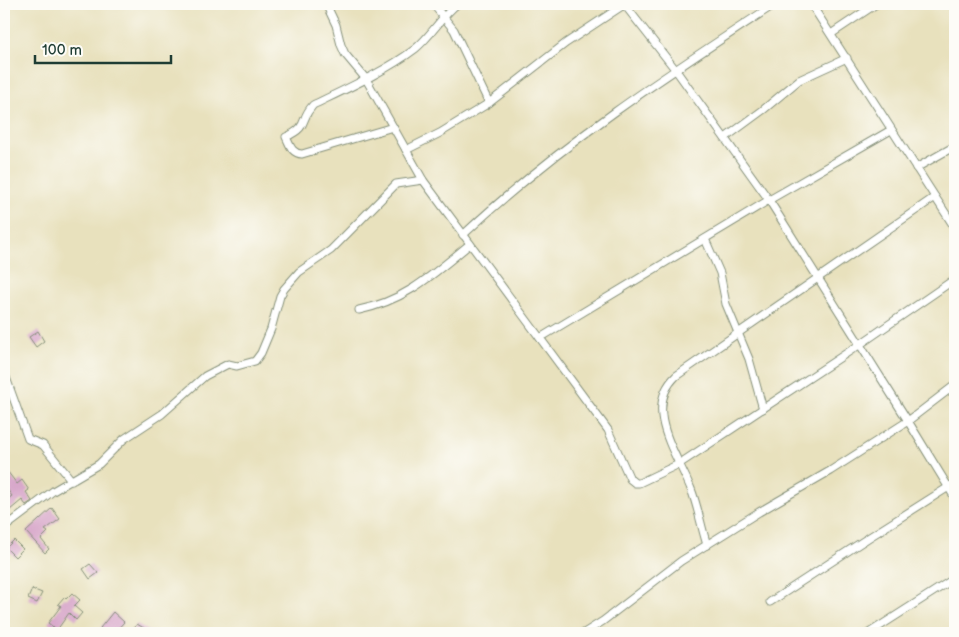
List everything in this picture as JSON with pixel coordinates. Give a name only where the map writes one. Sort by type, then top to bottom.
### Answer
[{"type":"street","points":[[326,4],[336,25],[345,54],[366,78],[423,180],[608,430],[633,481],[638,483],[679,464],[955,279]]},
{"type":"street","points":[[433,4],[454,30],[488,103]]},
{"type":"street","points":[[393,127],[302,154],[296,154],[293,151],[286,137],[301,128],[308,110],[313,105],[366,78],[414,49],[457,4]]},
{"type":"street","points":[[406,150],[440,133],[488,103],[566,43],[624,4],[675,69],[769,200],[955,498]]},
{"type":"street","points":[[463,235],[494,205],[578,139],[675,69],[774,4]]},
{"type":"street","points":[[811,4],[955,228]]},
{"type":"street","points":[[831,34],[876,4]]},
{"type":"street","points":[[725,138],[751,120],[799,80],[847,58]]},
{"type":"street","points":[[540,338],[769,200],[892,130]]},
{"type":"street","points":[[916,168],[955,146]]},
{"type":"street","points":[[4,528],[53,491],[99,464],[124,439],[162,414],[205,376],[228,364],[237,366],[255,360],[261,353],[271,330],[280,296],[299,272],[331,250],[396,184],[423,180]]},
{"type":"street","points":[[707,545],[691,490],[666,434],[661,417],[664,393],[668,384],[676,376],[817,277],[935,197]]},
{"type":"street","points":[[704,239],[716,261],[726,304],[749,359],[763,409]]},
{"type":"street","points":[[359,310],[384,304],[415,288],[441,270],[470,244]]},
{"type":"street","points":[[4,372],[28,439],[43,445],[72,481]]},
{"type":"street","points":[[584,633],[603,622],[681,561],[759,512],[830,471],[908,421],[955,385]]},
{"type":"street","points":[[770,602],[955,483]]},
{"type":"street","points":[[869,633],[955,578]]},
{"type":"building","points":[[38,331],[44,341],[36,347],[29,337]]},
{"type":"building","points":[[4,467],[17,484],[22,480],[29,490],[26,492],[32,501],[26,505],[22,500],[10,510],[4,502],[12,496],[4,485]]},
{"type":"building","points":[[52,508],[60,519],[45,530],[48,532],[41,539],[49,549],[45,553],[26,532]]},
{"type":"building","points":[[14,540],[23,549],[15,557],[6,548]]},
{"type":"building","points":[[90,564],[98,573],[90,579],[83,569]]},
{"type":"building","points":[[32,589],[42,593],[37,603],[28,599]]},
{"type":"building","points":[[72,593],[80,600],[74,606],[82,613],[76,620],[69,613],[57,630],[48,623],[61,606],[58,604],[64,597],[66,599]]},
{"type":"building","points":[[113,612],[124,622],[114,633],[100,633],[103,630],[100,628]]},
{"type":"building","points":[[137,624],[152,633],[131,633]]}]
